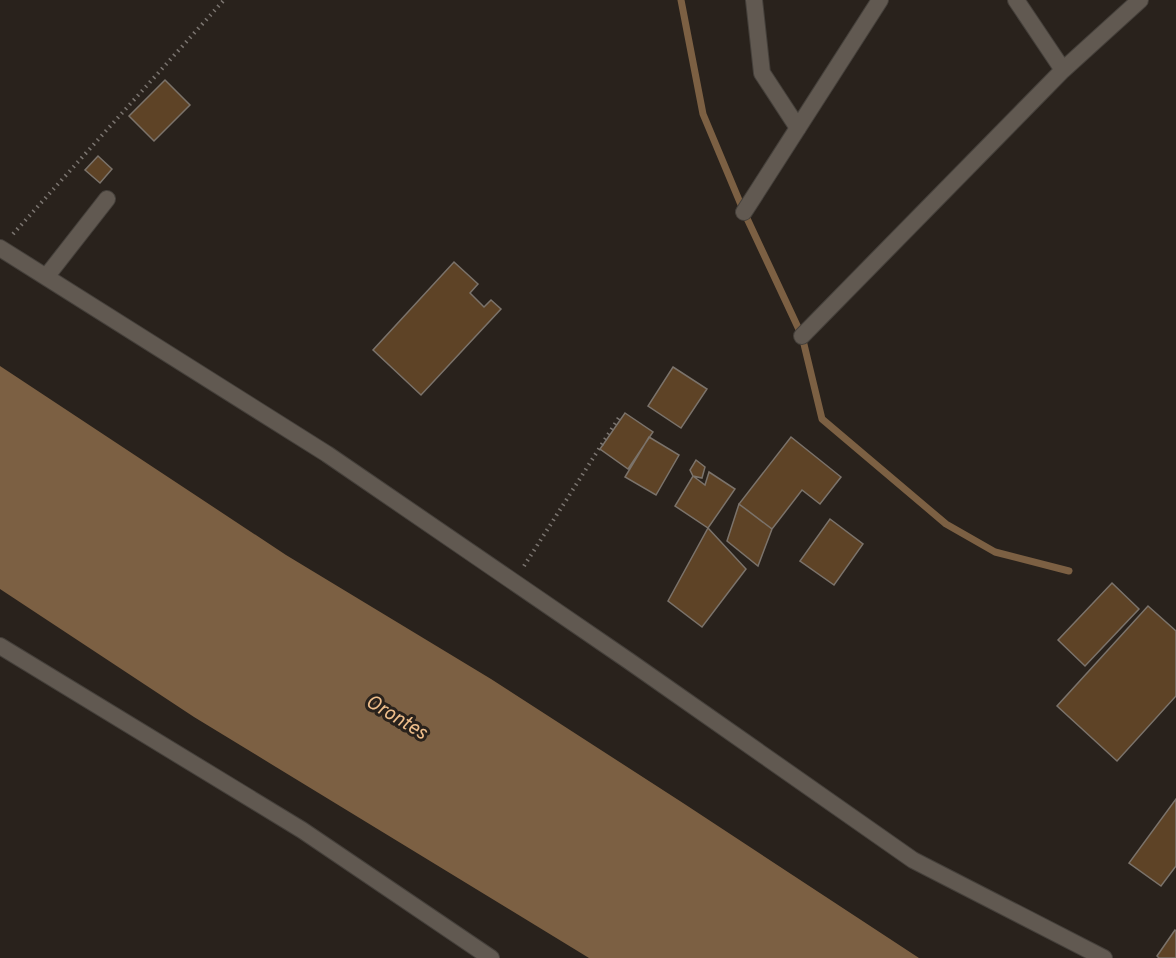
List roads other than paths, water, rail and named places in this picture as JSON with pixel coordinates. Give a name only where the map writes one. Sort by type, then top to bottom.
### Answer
[{"type":"street","points":[[754,0],[762,74],[798,128]]},
{"type":"street","points":[[744,212],[880,0]]},
{"type":"street","points":[[1016,0],[1063,70]]},
{"type":"street","points":[[802,336],[1063,70],[1140,0]]},
{"type":"street","points":[[46,277],[107,199]]},
{"type":"street","points":[[4,244],[46,277],[327,454],[914,860],[1104,958]]},
{"type":"street","points":[[0,645],[302,830],[491,958]]},
{"type":"water","name":"Orontes","points":[[0,366],[286,555],[491,679],[919,958],[589,958],[194,717],[0,589]]},
{"type":"waterway","points":[[681,0],[703,114],[744,212],[802,336],[822,419],[946,524],[995,552],[1069,571]]}]
